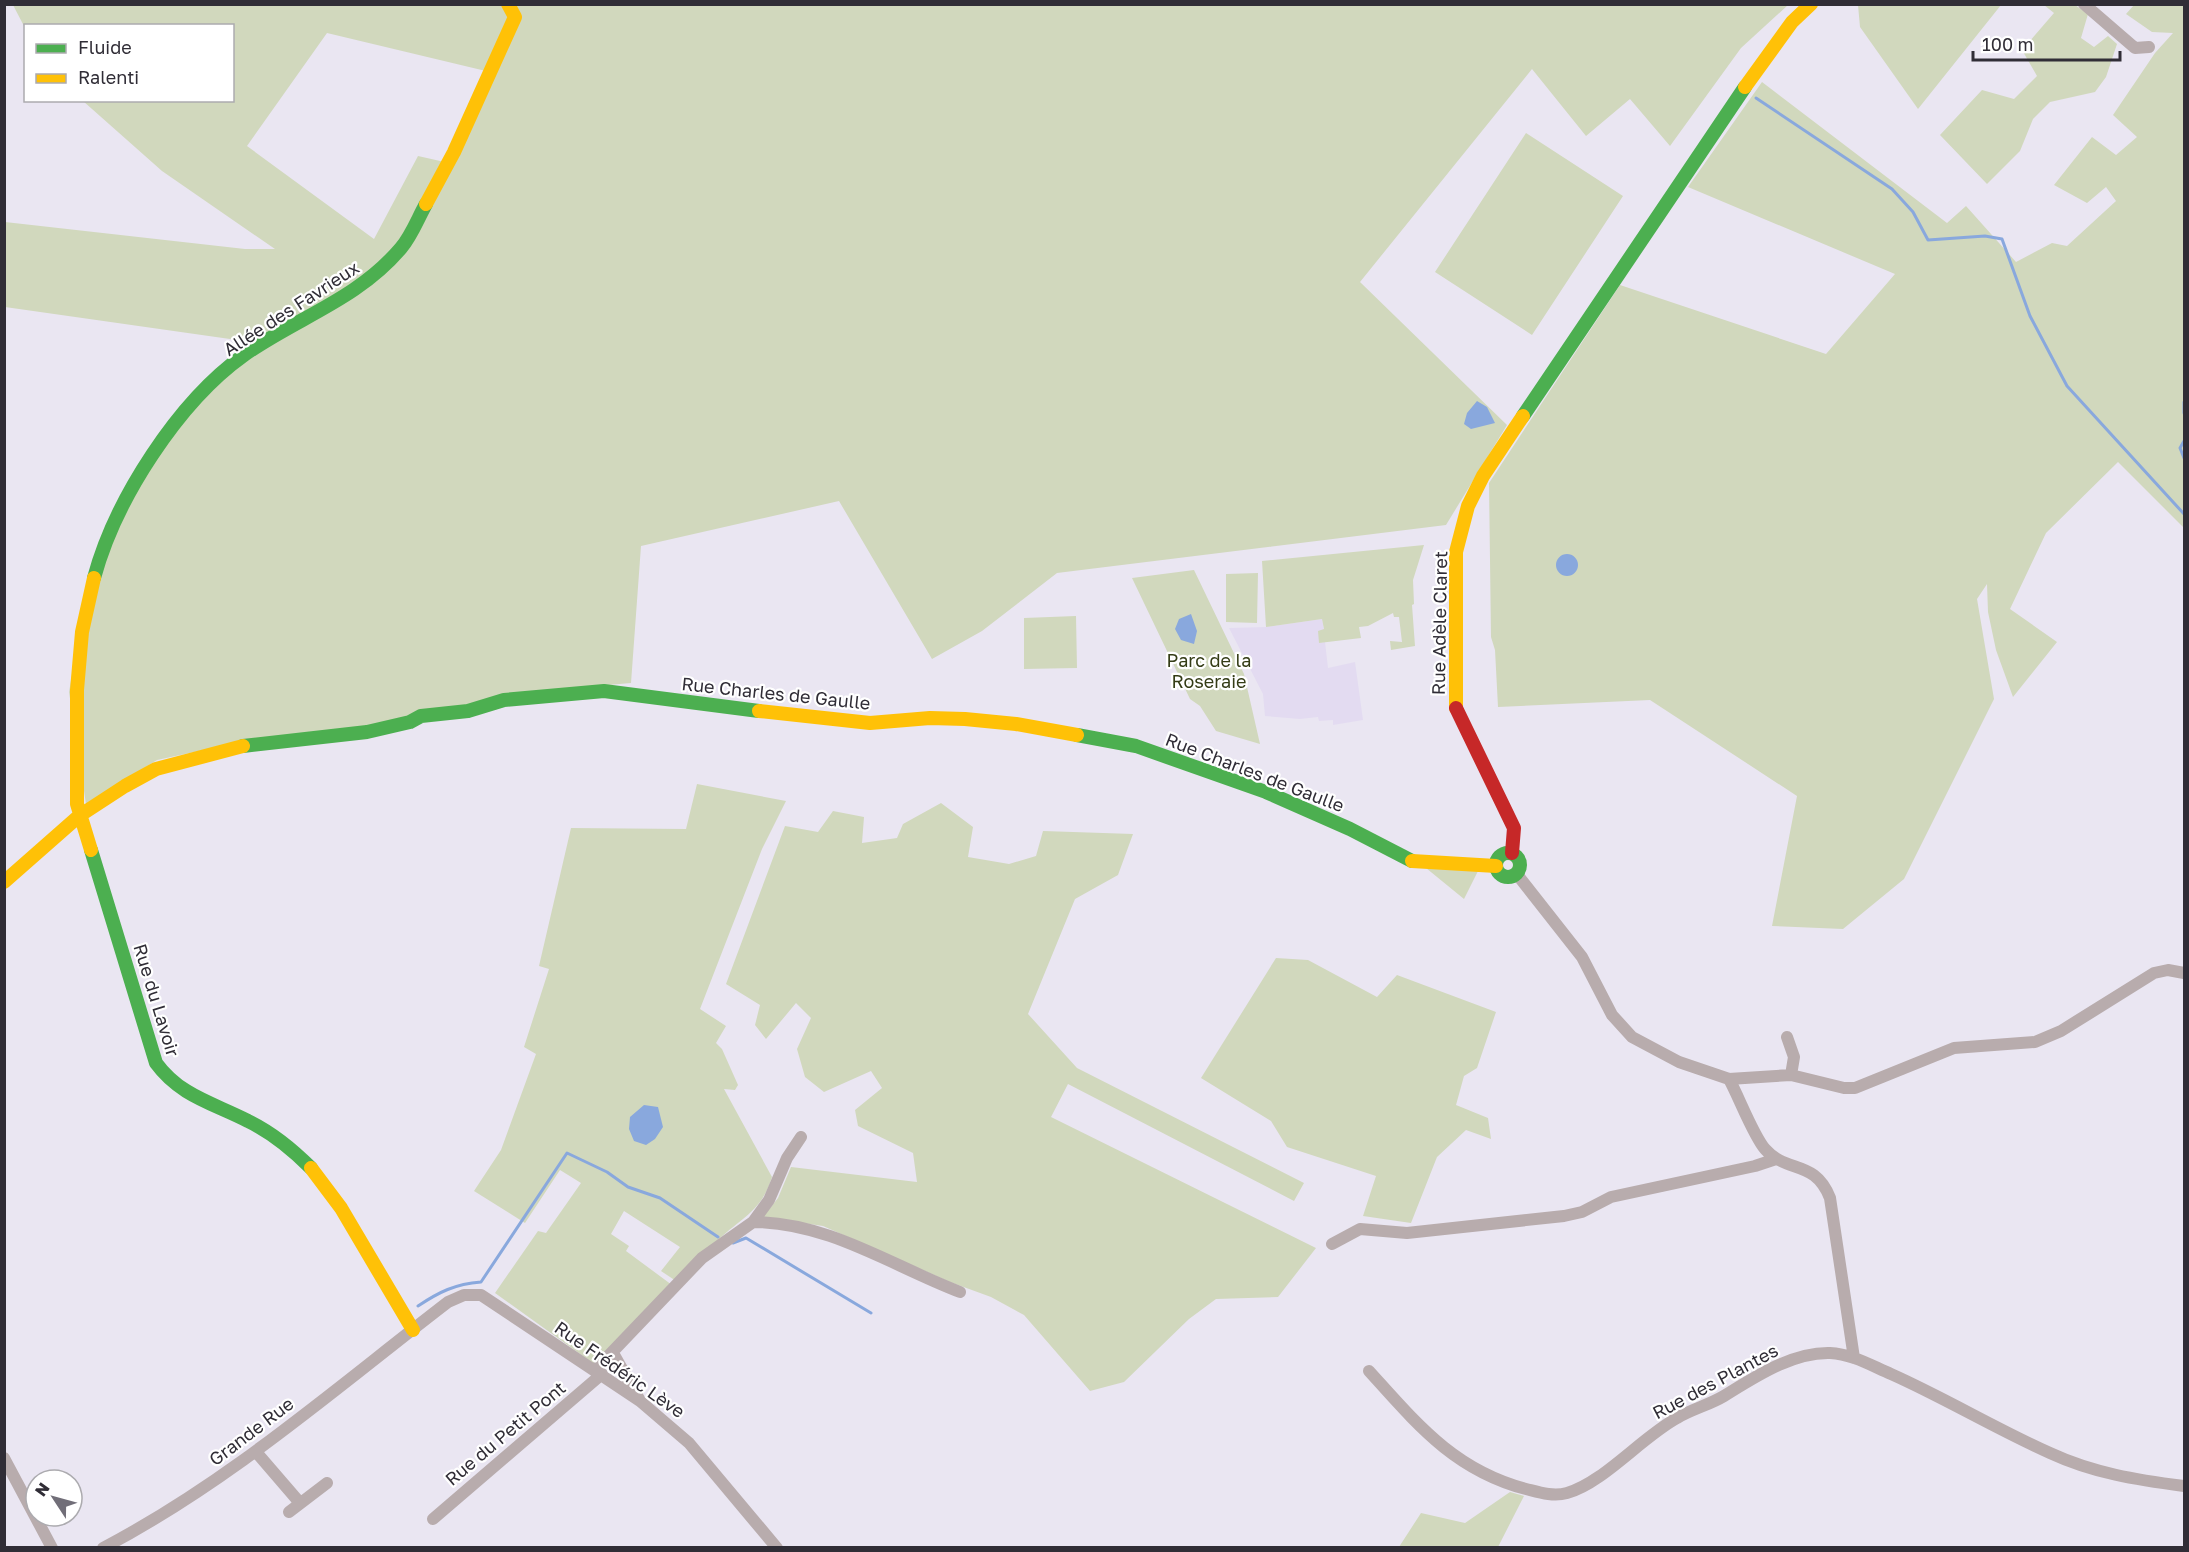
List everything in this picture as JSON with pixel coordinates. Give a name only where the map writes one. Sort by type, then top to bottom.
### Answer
[{"type":"street","name":"Allée des Favrieux","points":[[80,820],[77,690],[82,632],[95,575],[112,523],[135,480],[190,405],[244,355],[342,300],[380,270],[403,246],[454,152],[515,17],[508,4]]},
{"type":"street","name":"Rue Adèle Claret","points":[[1512,853],[1514,828],[1457,713],[1456,552],[1472,495],[1779,38],[1811,4]]},
{"type":"street","points":[[2084,4],[2134,48],[2149,47]]},
{"type":"street","name":"Rue Charles de Gaulle","points":[[4,882],[47,847],[58,843],[80,820],[125,786],[156,768],[239,746],[367,732],[410,722],[421,716],[468,711],[504,700],[612,692],[832,721],[870,723],[930,718],[993,721],[1136,746],[1276,796],[1350,829],[1409,861],[1496,866]]},
{"type":"street","name":"Rue du Lavoir","points":[[80,820],[108,900],[148,1045],[163,1076],[192,1099],[241,1117],[264,1130],[311,1168],[349,1222],[413,1330]]},
{"type":"street","points":[[1512,853],[1519,860],[1516,873],[1504,876],[1496,866],[1499,856],[1512,853]]},
{"type":"street","points":[[1516,873],[1582,957],[1612,1015],[1622,1028],[1632,1037],[1670,1058],[1729,1079],[1791,1075],[1844,1088],[1855,1088],[1954,1048],[2035,1042],[2061,1031],[2147,976],[2168,970],[2184,973]]},
{"type":"street","points":[[1787,1037],[1794,1057],[1791,1075]]},
{"type":"street","points":[[1729,1079],[1764,1148],[1776,1159],[1815,1175],[1824,1182],[1830,1198],[1854,1358]]},
{"type":"street","name":"Rue du Petit Pont","points":[[433,1519],[599,1372],[613,1353],[702,1258],[753,1222],[769,1200],[787,1158],[801,1137]]},
{"type":"street","points":[[1332,1244],[1360,1229],[1407,1233],[1564,1216],[1582,1212],[1611,1197],[1755,1166],[1776,1159]]},
{"type":"street","points":[[753,1222],[801,1226],[960,1292]]},
{"type":"street","name":"Rue Frédéric Lève","points":[[413,1330],[448,1302],[464,1295],[481,1295],[640,1401],[689,1443],[777,1548]]},
{"type":"street","name":"Grande Rue","points":[[103,1548],[178,1505],[256,1452],[413,1330]]},
{"type":"street","points":[[613,1353],[640,1401]]},
{"type":"street","name":"Rue des Plantes","points":[[1369,1371],[1417,1424],[1468,1467],[1503,1483],[1546,1494],[1564,1494],[1583,1487],[1678,1417],[1717,1401],[1782,1363],[1830,1353],[1854,1358],[1991,1421],[2049,1453],[2089,1469],[2113,1476],[2184,1486]]},
{"type":"street","points":[[256,1452],[300,1503]]},
{"type":"street","points":[[4,1458],[52,1548]]},
{"type":"street","points":[[289,1512],[327,1483]]},
{"type":"shaded area","points":[[1322,619],[1324,630],[1319,643],[1325,642],[1328,668],[1355,662],[1363,720],[1333,725],[1333,720],[1319,721],[1318,717],[1300,719],[1265,716],[1263,694],[1229,628],[1266,627]]},
{"type":"green space","points":[[1858,4],[2001,5],[1918,109],[1860,27]]},
{"type":"green space","points":[[13,5],[1788,5],[1741,48],[1670,146],[1630,99],[1586,136],[1532,69],[1360,282],[1507,425],[1446,525],[1057,573],[982,631],[932,659],[839,501],[641,546],[631,683],[527,692],[351,732],[241,742],[157,760],[86,804],[69,692],[87,588],[136,468],[162,429],[207,380],[251,342],[5,307],[5,222],[245,249],[275,249],[162,171],[84,102],[234,102],[234,24],[24,24],[24,26]],"holes":[[[327,33],[490,72],[449,163],[418,156],[374,239],[247,146]]]},
{"type":"green space","points":[[2044,5],[2075,5],[2088,14],[2081,38],[2094,47],[2108,36],[2117,44],[2106,77],[2095,92],[2050,102],[2033,119],[2020,151],[1987,184],[1940,135],[1982,90],[2014,99],[2037,76],[2022,50],[2054,13]]},
{"type":"green space","points":[[2134,5],[2183,5],[2184,528],[2118,462],[2046,533],[2010,609],[2057,642],[2013,697],[1996,650],[1988,612],[1987,584],[1977,599],[1994,699],[1904,879],[1843,929],[1772,926],[1797,796],[1650,700],[1498,707],[1495,650],[1491,637],[1489,483],[1620,285],[1826,354],[1895,274],[1688,187],[1762,82],[1947,223],[1966,206],[2016,262],[2052,243],[2067,246],[2116,201],[2106,187],[2087,203],[2054,185],[2092,137],[2116,155],[2137,137],[2113,115],[2155,53],[2173,33],[2152,32],[2126,14]]},
{"type":"green space","points":[[1526,133],[1623,196],[1532,335],[1435,272]]},
{"type":"green space","points":[[1424,545],[1413,580],[1415,646],[1391,650],[1390,641],[1402,642],[1399,617],[1394,617],[1393,613],[1368,626],[1359,627],[1361,638],[1319,643],[1318,631],[1324,629],[1322,619],[1266,627],[1262,561]]},
{"type":"green space","name":"Parc de la Roseraie","points":[[1194,570],[1244,674],[1260,744],[1216,731],[1200,706],[1190,699],[1132,578]]},
{"type":"green space","points":[[1258,573],[1257,623],[1226,622],[1226,574]]},
{"type":"green space","points":[[1076,616],[1077,668],[1024,669],[1024,618]]},
{"type":"green space","points":[[697,784],[786,801],[762,849],[700,1009],[726,1026],[716,1043],[722,1049],[738,1085],[735,1090],[724,1089],[772,1177],[756,1207],[716,1242],[679,1283],[661,1271],[680,1247],[624,1211],[611,1234],[629,1246],[626,1251],[672,1285],[594,1364],[495,1293],[538,1231],[546,1233],[581,1183],[560,1170],[525,1223],[474,1191],[501,1150],[536,1054],[524,1047],[549,969],[539,966],[571,828],[686,829]]},
{"type":"green space","points":[[941,803],[973,827],[968,857],[1009,864],[1036,856],[1043,831],[1133,834],[1118,875],[1075,899],[1028,1014],[1077,1068],[1304,1183],[1294,1201],[1068,1084],[1051,1117],[1316,1248],[1278,1297],[1216,1299],[1189,1319],[1124,1382],[1090,1391],[1024,1315],[991,1297],[950,1282],[823,1226],[763,1217],[778,1198],[791,1167],[917,1182],[913,1153],[858,1126],[855,1110],[882,1088],[871,1071],[824,1092],[805,1077],[797,1049],[811,1018],[796,1003],[766,1039],[755,1025],[760,1005],[726,984],[785,826],[818,832],[833,811],[864,817],[862,843],[897,838],[903,824]]},
{"type":"green space","points":[[1426,868],[1478,871],[1464,899]]},
{"type":"green space","points":[[1276,958],[1308,960],[1377,997],[1397,975],[1496,1012],[1477,1068],[1464,1076],[1456,1105],[1488,1118],[1491,1139],[1466,1130],[1437,1157],[1411,1223],[1363,1216],[1376,1176],[1287,1147],[1271,1121],[1201,1078]]},
{"type":"green space","points":[[1510,1492],[1524,1496],[1498,1547],[1399,1547],[1421,1513],[1465,1523]]},
{"type":"water","points":[[1477,401],[1487,407],[1495,423],[1471,429],[1464,424],[1467,413]]},
{"type":"water","points":[[1567,554],[1575,557],[1578,565],[1575,573],[1567,576],[1559,573],[1556,565],[1559,557]]},
{"type":"water","points":[[1191,614],[1197,631],[1194,644],[1181,640],[1175,629],[1179,619]]},
{"type":"water","points":[[644,1105],[658,1107],[663,1127],[655,1139],[646,1145],[634,1141],[629,1129],[630,1117]]},
{"type":"waterway","points":[[1756,98],[1892,189],[1913,212],[1928,240],[1985,236],[2002,239],[2030,316],[2067,386],[2184,514]]},
{"type":"waterway","points":[[2184,402],[2184,413]]},
{"type":"waterway","points":[[2184,441],[2180,448],[2184,458]]},
{"type":"waterway","points":[[418,1306],[448,1290],[481,1282],[567,1153],[607,1172],[628,1187],[660,1198],[718,1237]]},
{"type":"waterway","points":[[733,1243],[746,1238],[871,1313]]},
{"type":"traffic: fast","points":[[1523,416],[1745,87]]},
{"type":"traffic: fast","points":[[94,578],[117,517],[133,486],[152,455],[196,399],[219,375],[244,355],[346,295],[384,266],[405,243],[426,204]]},
{"type":"traffic: fast","points":[[243,746],[367,732],[410,722],[421,716],[468,711],[504,700],[604,691],[759,711]]},
{"type":"traffic: fast","points":[[1077,735],[1136,746],[1266,792],[1350,829],[1412,861]]},
{"type":"traffic: fast","points":[[91,850],[156,1063],[165,1074],[186,1091],[265,1130],[311,1168]]},
{"type":"traffic: fast","points":[[1508,853],[1517,856],[1520,865],[1517,874],[1508,877],[1499,874],[1496,865],[1499,856],[1508,853]]},
{"type":"traffic: slow","points":[[426,204],[454,152],[515,17],[508,4]]},
{"type":"traffic: slow","points":[[1745,87],[1792,22],[1811,4]]},
{"type":"traffic: slow","points":[[1456,708],[1456,552],[1468,506],[1483,476],[1523,416]]},
{"type":"traffic: slow","points":[[91,850],[77,804],[77,690],[82,632],[94,578]]},
{"type":"traffic: slow","points":[[759,711],[870,723],[930,718],[965,719],[1016,724],[1077,735]]},
{"type":"traffic: slow","points":[[4,882],[79,816],[125,786],[156,769],[243,746]]},
{"type":"traffic: slow","points":[[1412,861],[1496,866]]},
{"type":"traffic: slow","points":[[311,1168],[341,1208],[413,1330]]},
{"type":"traffic: jam","points":[[1456,708],[1514,828],[1512,853]]}]
